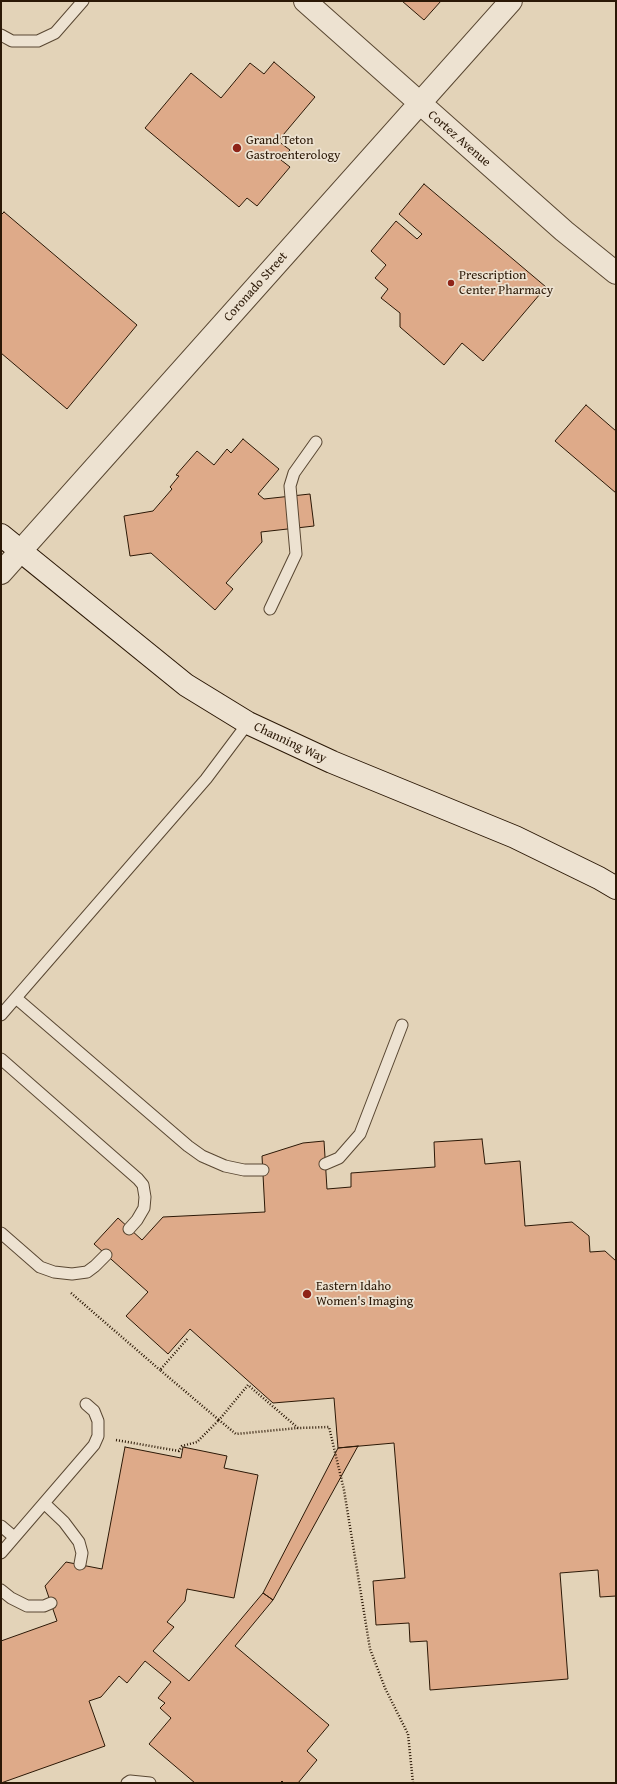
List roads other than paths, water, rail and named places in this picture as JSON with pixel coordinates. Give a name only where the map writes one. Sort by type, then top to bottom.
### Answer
[{"type":"street","name":"Cortez Avenue","points":[[305,1],[564,231],[616,273]]},
{"type":"street","name":"Coronado Street","points":[[1,574],[511,1]]},
{"type":"street","name":"Channing Way","points":[[1,535],[20,552],[186,685],[248,723],[332,762],[514,837],[599,878],[616,888]]},
{"type":"lane","points":[[1,35],[12,41],[38,40],[55,33],[83,1]]},
{"type":"lane","points":[[270,609],[296,554],[290,486],[294,473],[316,442]]},
{"type":"lane","points":[[1,1015],[206,779],[248,723]]},
{"type":"lane","points":[[16,998],[202,1156],[225,1166],[244,1170],[263,1170]]},
{"type":"lane","points":[[325,1164],[339,1158],[360,1134],[402,1025]]},
{"type":"lane","points":[[1,1059],[143,1185],[145,1197],[144,1208],[138,1220],[130,1229]]},
{"type":"lane","points":[[1,1233],[40,1267],[54,1272],[72,1274],[87,1272],[106,1255]]},
{"type":"lane","points":[[1,1553],[94,1445],[98,1436],[98,1421],[94,1411],[86,1404]]},
{"type":"lane","points":[[44,1503],[64,1522],[79,1542],[82,1553],[80,1564]]},
{"type":"lane","points":[[1,1526],[14,1538]]},
{"type":"lane","points":[[1,1590],[11,1598],[28,1606],[44,1606],[51,1603]]},
{"type":"lane","points":[[127,1783],[130,1781],[150,1783]]},
{"type":"place","name":"Grand Teton Gastroenterology","points":[[237,148]]},
{"type":"place","name":"Prescription Center Pharmacy","points":[[451,283]]},
{"type":"place","name":"Eastern Idaho Women's Imaging","points":[[307,1294]]}]
